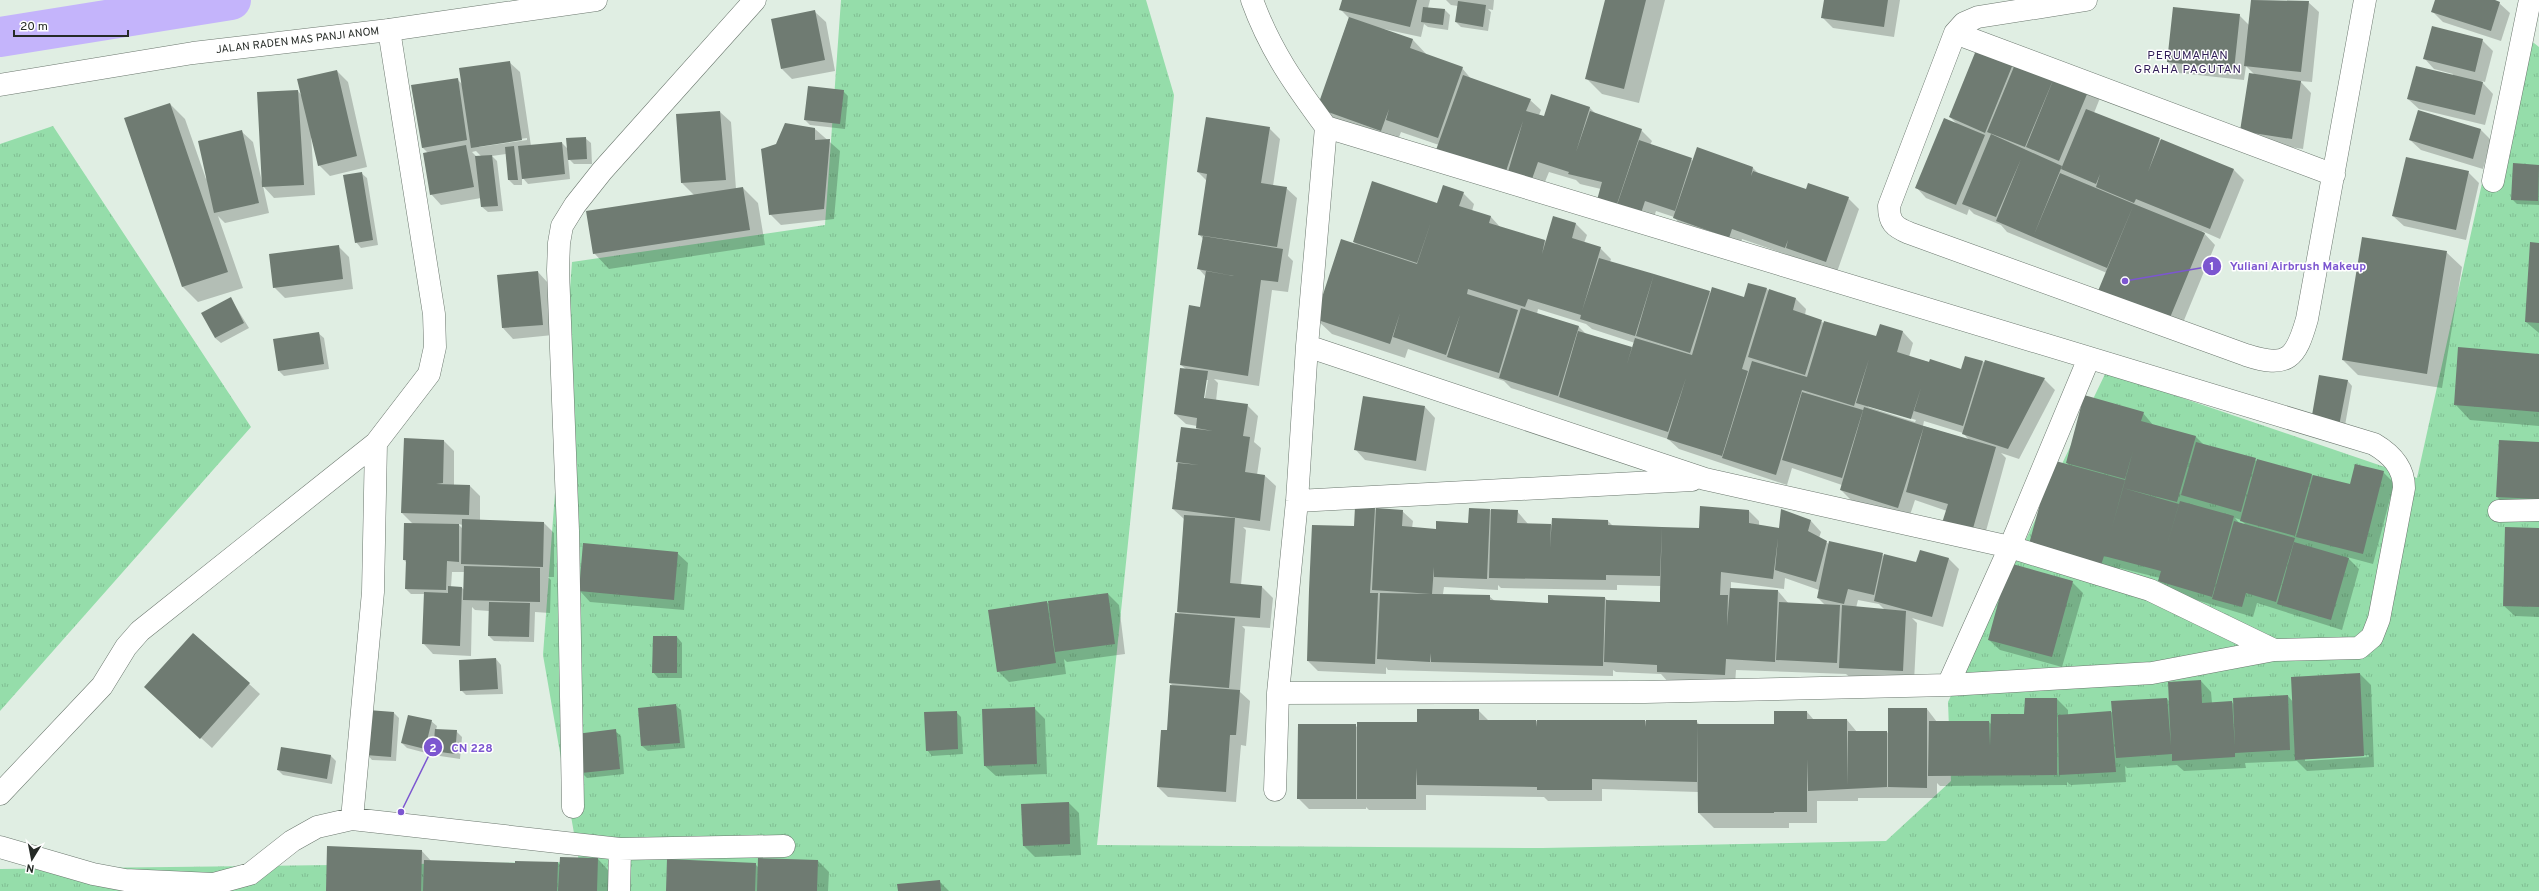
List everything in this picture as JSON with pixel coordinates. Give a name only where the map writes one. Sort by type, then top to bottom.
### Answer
[{"type":"street","name":"JALAN RADEN MAS PANJI ANOM","points":[[0,85],[193,53],[389,30],[596,0]]},
{"type":"street","points":[[573,807],[568,531],[558,270],[559,243],[562,226],[590,185],[755,0]]},
{"type":"street","points":[[1252,0],[1259,22],[1286,73],[1326,127],[2374,444],[2386,451],[2398,464],[2404,478],[2404,488],[2379,619],[2372,637],[2359,648],[2274,650],[2152,673],[1948,685],[1645,692],[1278,693]]},
{"type":"street","points":[[2086,0],[1978,17],[1964,23],[1955,33],[1889,206],[1889,216],[1894,226],[1908,233],[2246,355],[2275,362],[2289,358],[2300,342],[2307,319],[2365,0]]},
{"type":"street","points":[[2493,181],[2530,0]]},
{"type":"street","points":[[0,794],[102,686],[126,647],[140,631],[376,443],[429,374],[435,347],[434,314],[389,30]]},
{"type":"street","points":[[1955,33],[2334,175]]},
{"type":"street","points":[[1275,790],[1278,693],[1297,501],[1307,346],[1326,127]]},
{"type":"street","points":[[1307,346],[1705,479],[2010,547],[2150,590],[2274,650]]},
{"type":"street","points":[[1948,685],[2010,547],[2089,358]]},
{"type":"street","points":[[352,819],[373,592],[376,443]]},
{"type":"street","points":[[1297,501],[1705,479]]},
{"type":"street","points":[[2499,511],[2539,510]]},
{"type":"street","points":[[0,847],[93,874],[133,881],[213,884],[250,874],[292,841],[317,827],[352,819],[620,848],[784,846]]},
{"type":"street","points":[[619,891],[620,848]]},
{"type":"green space","points":[[841,0],[1146,0],[1174,95],[1097,845],[1542,848],[1886,841],[1951,781],[1948,702],[2106,372],[2417,478],[2516,29],[2539,47],[2539,891],[0,891],[0,869],[579,862],[543,655],[572,262],[825,225]]},
{"type":"green space","points":[[53,126],[251,427],[0,711],[0,144]]},
{"type":"building","points":[[1342,0],[1417,0],[1410,27],[1339,10]]},
{"type":"building","points":[[1605,0],[1646,0],[1624,89],[1585,79]]},
{"type":"building","points":[[1824,0],[1888,0],[1884,27],[1821,18]]},
{"type":"building","points":[[2251,0],[2309,1],[2301,72],[2244,66]]},
{"type":"building","points":[[2435,0],[2495,0],[2500,2],[2491,31],[2431,12]]},
{"type":"building","points":[[1458,1],[1486,5],[1483,27],[1455,22]]},
{"type":"building","points":[[1423,7],[1445,9],[1443,25],[1421,22]]},
{"type":"building","points":[[2173,7],[2240,14],[2234,70],[2167,62]]},
{"type":"building","points":[[815,10],[825,60],[781,69],[771,19]]},
{"type":"building","points":[[1349,17],[1413,39],[1410,48],[1463,67],[1438,138],[1386,120],[1389,109],[1381,131],[1317,108]]},
{"type":"building","points":[[2432,26],[2483,39],[2475,72],[2423,59]]},
{"type":"building","points":[[1979,43],[2015,59],[1985,133],[1949,117]]},
{"type":"building","points":[[2018,57],[2056,73],[2025,147],[1987,132]]},
{"type":"building","points":[[510,61],[522,140],[471,148],[459,68]]},
{"type":"building","points":[[2416,66],[2483,82],[2475,115],[2407,99]]},
{"type":"building","points":[[337,70],[357,156],[318,166],[297,79]]},
{"type":"building","points":[[2056,73],[2090,87],[2059,161],[2026,147]]},
{"type":"building","points":[[2249,73],[2301,81],[2292,139],[2240,131]]},
{"type":"building","points":[[1463,75],[1531,99],[1526,111],[1544,116],[1551,94],[1590,107],[1576,152],[1590,111],[1642,129],[1617,204],[1597,200],[1602,182],[1568,174],[1569,172],[1538,162],[1532,179],[1508,172],[1523,121],[1505,174],[1436,150]]},
{"type":"building","points":[[458,78],[467,140],[422,148],[411,85]]},
{"type":"building","points":[[808,86],[844,90],[840,124],[804,120]]},
{"type":"building","points":[[298,90],[304,185],[262,187],[257,92]]},
{"type":"building","points":[[170,103],[228,272],[182,287],[124,118]]},
{"type":"building","points":[[2086,109],[2160,138],[2148,172],[2161,139],[2234,169],[2210,229],[2136,199],[2134,203],[2096,187],[2100,174],[2096,184],[2061,169]]},
{"type":"building","points":[[2418,110],[2481,129],[2473,159],[2409,140]]},
{"type":"building","points":[[720,111],[726,180],[681,183],[676,114]]},
{"type":"building","points":[[1206,117],[1270,127],[1261,183],[1287,187],[1277,247],[1198,235],[1207,174],[1197,172]]},
{"type":"building","points":[[1944,118],[1985,135],[1956,205],[1915,188]]},
{"type":"building","points":[[785,123],[815,128],[815,140],[830,139],[824,209],[769,215],[761,149],[776,144]]},
{"type":"building","points":[[242,130],[259,203],[214,213],[198,141]]},
{"type":"building","points":[[1991,134],[2062,166],[2033,237],[1996,221],[2021,159],[1996,217],[1962,204]]},
{"type":"building","points":[[586,137],[587,159],[568,160],[566,138]]},
{"type":"building","points":[[1639,140],[1692,158],[1675,211],[1645,201],[1641,213],[1617,205]]},
{"type":"building","points":[[562,142],[565,174],[522,179],[518,146]]},
{"type":"building","points":[[466,145],[474,187],[430,195],[423,153]]},
{"type":"building","points":[[514,146],[518,180],[508,180],[505,147]]},
{"type":"building","points":[[1697,147],[1753,167],[1751,176],[1753,171],[1806,189],[1808,183],[1849,197],[1826,262],[1786,248],[1788,240],[1785,248],[1732,229],[1729,238],[1673,218]]},
{"type":"building","points":[[492,155],[498,206],[481,207],[475,156]]},
{"type":"building","points":[[2406,157],[2469,171],[2456,230],[2392,216]]},
{"type":"building","points":[[2513,163],[2539,165],[2538,201],[2511,200]]},
{"type":"building","points":[[362,172],[373,240],[355,243],[343,175]]},
{"type":"building","points":[[2060,173],[2134,204],[2107,268],[2033,237]]},
{"type":"building","points":[[1372,181],[1437,203],[1443,185],[1464,192],[1459,206],[1491,216],[1489,223],[1545,240],[1542,254],[1553,216],[1576,223],[1572,238],[1601,247],[1582,311],[1599,258],[1654,274],[1635,336],[1580,319],[1581,315],[1528,299],[1525,307],[1468,289],[1467,294],[1518,310],[1499,373],[1447,357],[1460,315],[1446,355],[1393,337],[1400,313],[1390,344],[1315,319],[1341,239],[1417,264],[1431,222],[1417,263],[1353,242]]},
{"type":"building","points":[[743,187],[750,230],[593,254],[586,211]]},
{"type":"building","points":[[2134,204],[2171,219],[2135,306],[2098,291]]},
{"type":"building","points":[[2171,219],[2205,233],[2169,320],[2135,306]]},
{"type":"building","points":[[1203,236],[1283,249],[1278,282],[1261,280],[1248,376],[1180,365],[1189,305],[1200,307],[1206,271],[1234,276],[1197,269]]},
{"type":"building","points":[[2362,237],[2447,251],[2427,374],[2342,360]]},
{"type":"building","points":[[2530,242],[2539,243],[2539,323],[2525,322]]},
{"type":"building","points":[[339,245],[343,279],[273,288],[269,254]]},
{"type":"building","points":[[538,271],[543,325],[502,328],[497,275]]},
{"type":"building","points":[[1654,274],[1710,291],[1690,353],[1636,336]]},
{"type":"building","points":[[1748,283],[1767,288],[1742,369],[1748,371],[1722,456],[1667,439],[1686,378],[1668,432],[1559,397],[1578,331],[1632,347],[1627,364],[1635,338],[1692,355],[1712,287],[1744,297]]},
{"type":"building","points":[[1769,289],[1796,298],[1793,310],[1822,320],[1805,375],[1748,357]]},
{"type":"building","points":[[231,297],[244,323],[215,338],[201,313]]},
{"type":"building","points":[[1521,308],[1579,326],[1558,396],[1499,378]]},
{"type":"building","points":[[1824,321],[1876,336],[1880,324],[1903,331],[1897,352],[1929,362],[1930,359],[1961,369],[1965,356],[1983,361],[1963,426],[1914,411],[1921,388],[1911,419],[1856,403],[1869,359],[1854,406],[1802,390],[1776,475],[1722,458],[1752,361],[1807,377]]},
{"type":"building","points":[[319,332],[324,364],[278,371],[273,339]]},
{"type":"building","points":[[2458,347],[2539,354],[2539,412],[2454,405]]},
{"type":"building","points":[[1985,360],[2045,378],[2008,449],[1962,434]]},
{"type":"building","points":[[1180,368],[1208,371],[1204,398],[1248,404],[1243,436],[1250,437],[1245,472],[1265,475],[1260,521],[1172,509],[1178,463],[1199,465],[1176,462],[1181,427],[1213,431],[1196,428],[1197,418],[1174,414]]},
{"type":"building","points":[[2319,375],[2348,380],[2339,426],[2311,421]]},
{"type":"building","points":[[1802,392],[1863,410],[1842,478],[1782,460]]},
{"type":"building","points":[[2084,395],[2144,412],[2141,421],[2196,436],[2177,502],[2123,488],[2133,451],[2125,479],[2066,463]]},
{"type":"building","points":[[1363,396],[1425,406],[1416,461],[1354,450]]},
{"type":"building","points":[[1864,407],[1924,426],[1898,508],[1840,490]]},
{"type":"building","points":[[1924,426],[1996,447],[1972,532],[1942,523],[1948,504],[1906,492]]},
{"type":"building","points":[[404,438],[444,440],[443,483],[436,484],[470,485],[469,515],[401,513]]},
{"type":"building","points":[[2499,440],[2539,442],[2539,499],[2496,497]]},
{"type":"building","points":[[2196,442],[2256,458],[2241,512],[2181,495]]},
{"type":"building","points":[[2257,459],[2312,474],[2295,536],[2240,521]]},
{"type":"building","points":[[2052,460],[2125,480],[2111,531],[2123,488],[2179,504],[2166,548],[2180,501],[2234,516],[2212,597],[2158,581],[2161,571],[2104,556],[2101,565],[2029,544]]},
{"type":"building","points":[[2355,464],[2384,471],[2363,554],[2296,537],[2313,475],[2350,484]]},
{"type":"building","points":[[1700,506],[1749,510],[1749,523],[1779,528],[1781,509],[1811,520],[1808,531],[1827,541],[1816,582],[1775,570],[1778,538],[1773,579],[1721,572],[1720,595],[1728,595],[1727,626],[1730,588],[1778,590],[1775,662],[1726,659],[1725,675],[1657,672],[1657,665],[1604,662],[1606,600],[1660,602],[1662,527],[1699,528]]},
{"type":"building","points":[[1355,507],[1375,508],[1370,593],[1378,593],[1375,664],[1307,661],[1312,525],[1354,526]]},
{"type":"building","points":[[1376,508],[1403,510],[1402,526],[1436,529],[1436,521],[1468,523],[1469,508],[1490,509],[1487,579],[1434,577],[1434,567],[1432,594],[1372,590]]},
{"type":"building","points":[[1491,509],[1518,510],[1517,523],[1551,524],[1550,548],[1552,518],[1608,520],[1608,525],[1662,527],[1660,576],[1606,575],[1606,580],[1489,578]]},
{"type":"building","points":[[1184,515],[1235,518],[1230,583],[1262,586],[1260,618],[1177,612]]},
{"type":"building","points":[[462,519],[544,522],[543,567],[461,564]]},
{"type":"building","points":[[2234,521],[2295,538],[2276,602],[2246,593],[2242,607],[2212,599]]},
{"type":"building","points":[[404,523],[459,524],[459,562],[447,561],[446,590],[405,589],[406,560],[403,560]]},
{"type":"building","points":[[2505,527],[2539,528],[2539,607],[2503,606]]},
{"type":"building","points":[[1829,541],[1883,553],[1874,595],[1848,589],[1844,604],[1817,598]]},
{"type":"building","points":[[2294,542],[2349,558],[2331,620],[2277,604]]},
{"type":"building","points":[[583,543],[678,552],[674,600],[579,591]]},
{"type":"building","points":[[1920,550],[1949,558],[1932,617],[1874,601],[1884,554],[1916,562]]},
{"type":"building","points":[[2009,563],[2073,581],[2052,657],[1988,640]]},
{"type":"building","points":[[464,566],[540,568],[540,602],[463,600]]},
{"type":"building","points":[[448,586],[462,587],[460,646],[422,644],[424,592],[448,593]]},
{"type":"building","points":[[1108,593],[1115,644],[1055,652],[1048,601]]},
{"type":"building","points":[[1380,593],[1490,595],[1490,600],[1548,603],[1548,595],[1605,597],[1603,666],[1431,662],[1430,653],[1430,662],[1377,659]]},
{"type":"building","points":[[1047,601],[1056,663],[997,672],[988,610]]},
{"type":"building","points":[[489,602],[530,603],[529,637],[488,636]]},
{"type":"building","points":[[1779,602],[1840,605],[1837,663],[1776,660]]},
{"type":"building","points":[[1842,605],[1906,611],[1903,671],[1839,668]]},
{"type":"building","points":[[1175,613],[1235,618],[1229,688],[1169,683]]},
{"type":"building","points":[[193,633],[250,683],[200,739],[144,687]]},
{"type":"building","points":[[653,636],[677,636],[677,673],[652,673]]},
{"type":"building","points":[[496,658],[498,689],[460,691],[459,660]]},
{"type":"building","points":[[2360,673],[2364,756],[2295,760],[2291,677]]},
{"type":"building","points":[[2201,680],[2202,703],[2232,701],[2235,747],[2233,698],[2288,695],[2290,750],[2235,753],[2235,757],[2172,761],[2172,754],[2116,758],[2111,701],[2167,698],[2171,746],[2168,682]]},
{"type":"building","points":[[1170,685],[1240,690],[1236,735],[1230,735],[1226,792],[1157,787],[1161,730],[1167,730]]},
{"type":"building","points":[[2025,698],[2057,698],[2057,775],[1928,776],[1929,721],[1989,721],[1990,746],[1991,714],[2024,714]]},
{"type":"building","points":[[676,704],[680,743],[641,746],[638,708]]},
{"type":"building","points":[[1035,707],[1037,764],[984,766],[982,709]]},
{"type":"building","points":[[1888,708],[1927,708],[1927,788],[1888,787]]},
{"type":"building","points":[[1417,709],[1479,709],[1479,720],[1536,720],[1536,727],[1537,720],[1645,720],[1646,727],[1646,720],[1697,720],[1697,782],[1592,779],[1592,790],[1537,790],[1537,787],[1417,785],[1416,768],[1416,799],[1357,799],[1357,722],[1417,722]]},
{"type":"building","points":[[368,710],[394,712],[391,757],[366,755]]},
{"type":"building","points":[[957,711],[958,749],[926,751],[924,712]]},
{"type":"building","points":[[1774,711],[1807,711],[1807,719],[1847,719],[1847,786],[1848,731],[1887,731],[1887,787],[1808,791],[1807,759],[1807,812],[1698,813],[1697,724],[1774,724]]},
{"type":"building","points":[[2111,711],[2116,772],[2059,775],[2058,715]]},
{"type":"building","points":[[408,715],[432,720],[425,749],[401,743]]},
{"type":"building","points":[[1298,724],[1356,724],[1356,799],[1297,799]]},
{"type":"building","points":[[435,729],[457,730],[455,754],[433,751]]},
{"type":"building","points":[[616,729],[620,769],[581,773],[576,734]]},
{"type":"building","points":[[281,747],[331,755],[327,779],[277,770]]},
{"type":"building","points":[[1069,802],[1070,844],[1023,846],[1021,804]]},
{"type":"building","points":[[327,846],[422,850],[421,891],[326,891]]},
{"type":"building","points":[[560,857],[598,858],[597,891],[558,891]]},
{"type":"building","points":[[758,858],[818,860],[817,891],[757,891]]},
{"type":"building","points":[[667,859],[756,863],[755,891],[666,891]]},
{"type":"building","points":[[424,860],[515,863],[515,861],[558,862],[557,891],[423,891]]},
{"type":"building","points":[[940,880],[941,891],[898,891],[897,884]]},
{"type":"waterway","points":[[0,37],[231,0]]},
{"type":"place","name":"Yuliani Airbrush Makeup","points":[[2125,281]]},
{"type":"place","name":"CN 228","points":[[401,812]]},
{"type":"district","name":"PERUMAHAN GRAHA PAGUTAN","points":[[2188,63]]}]
